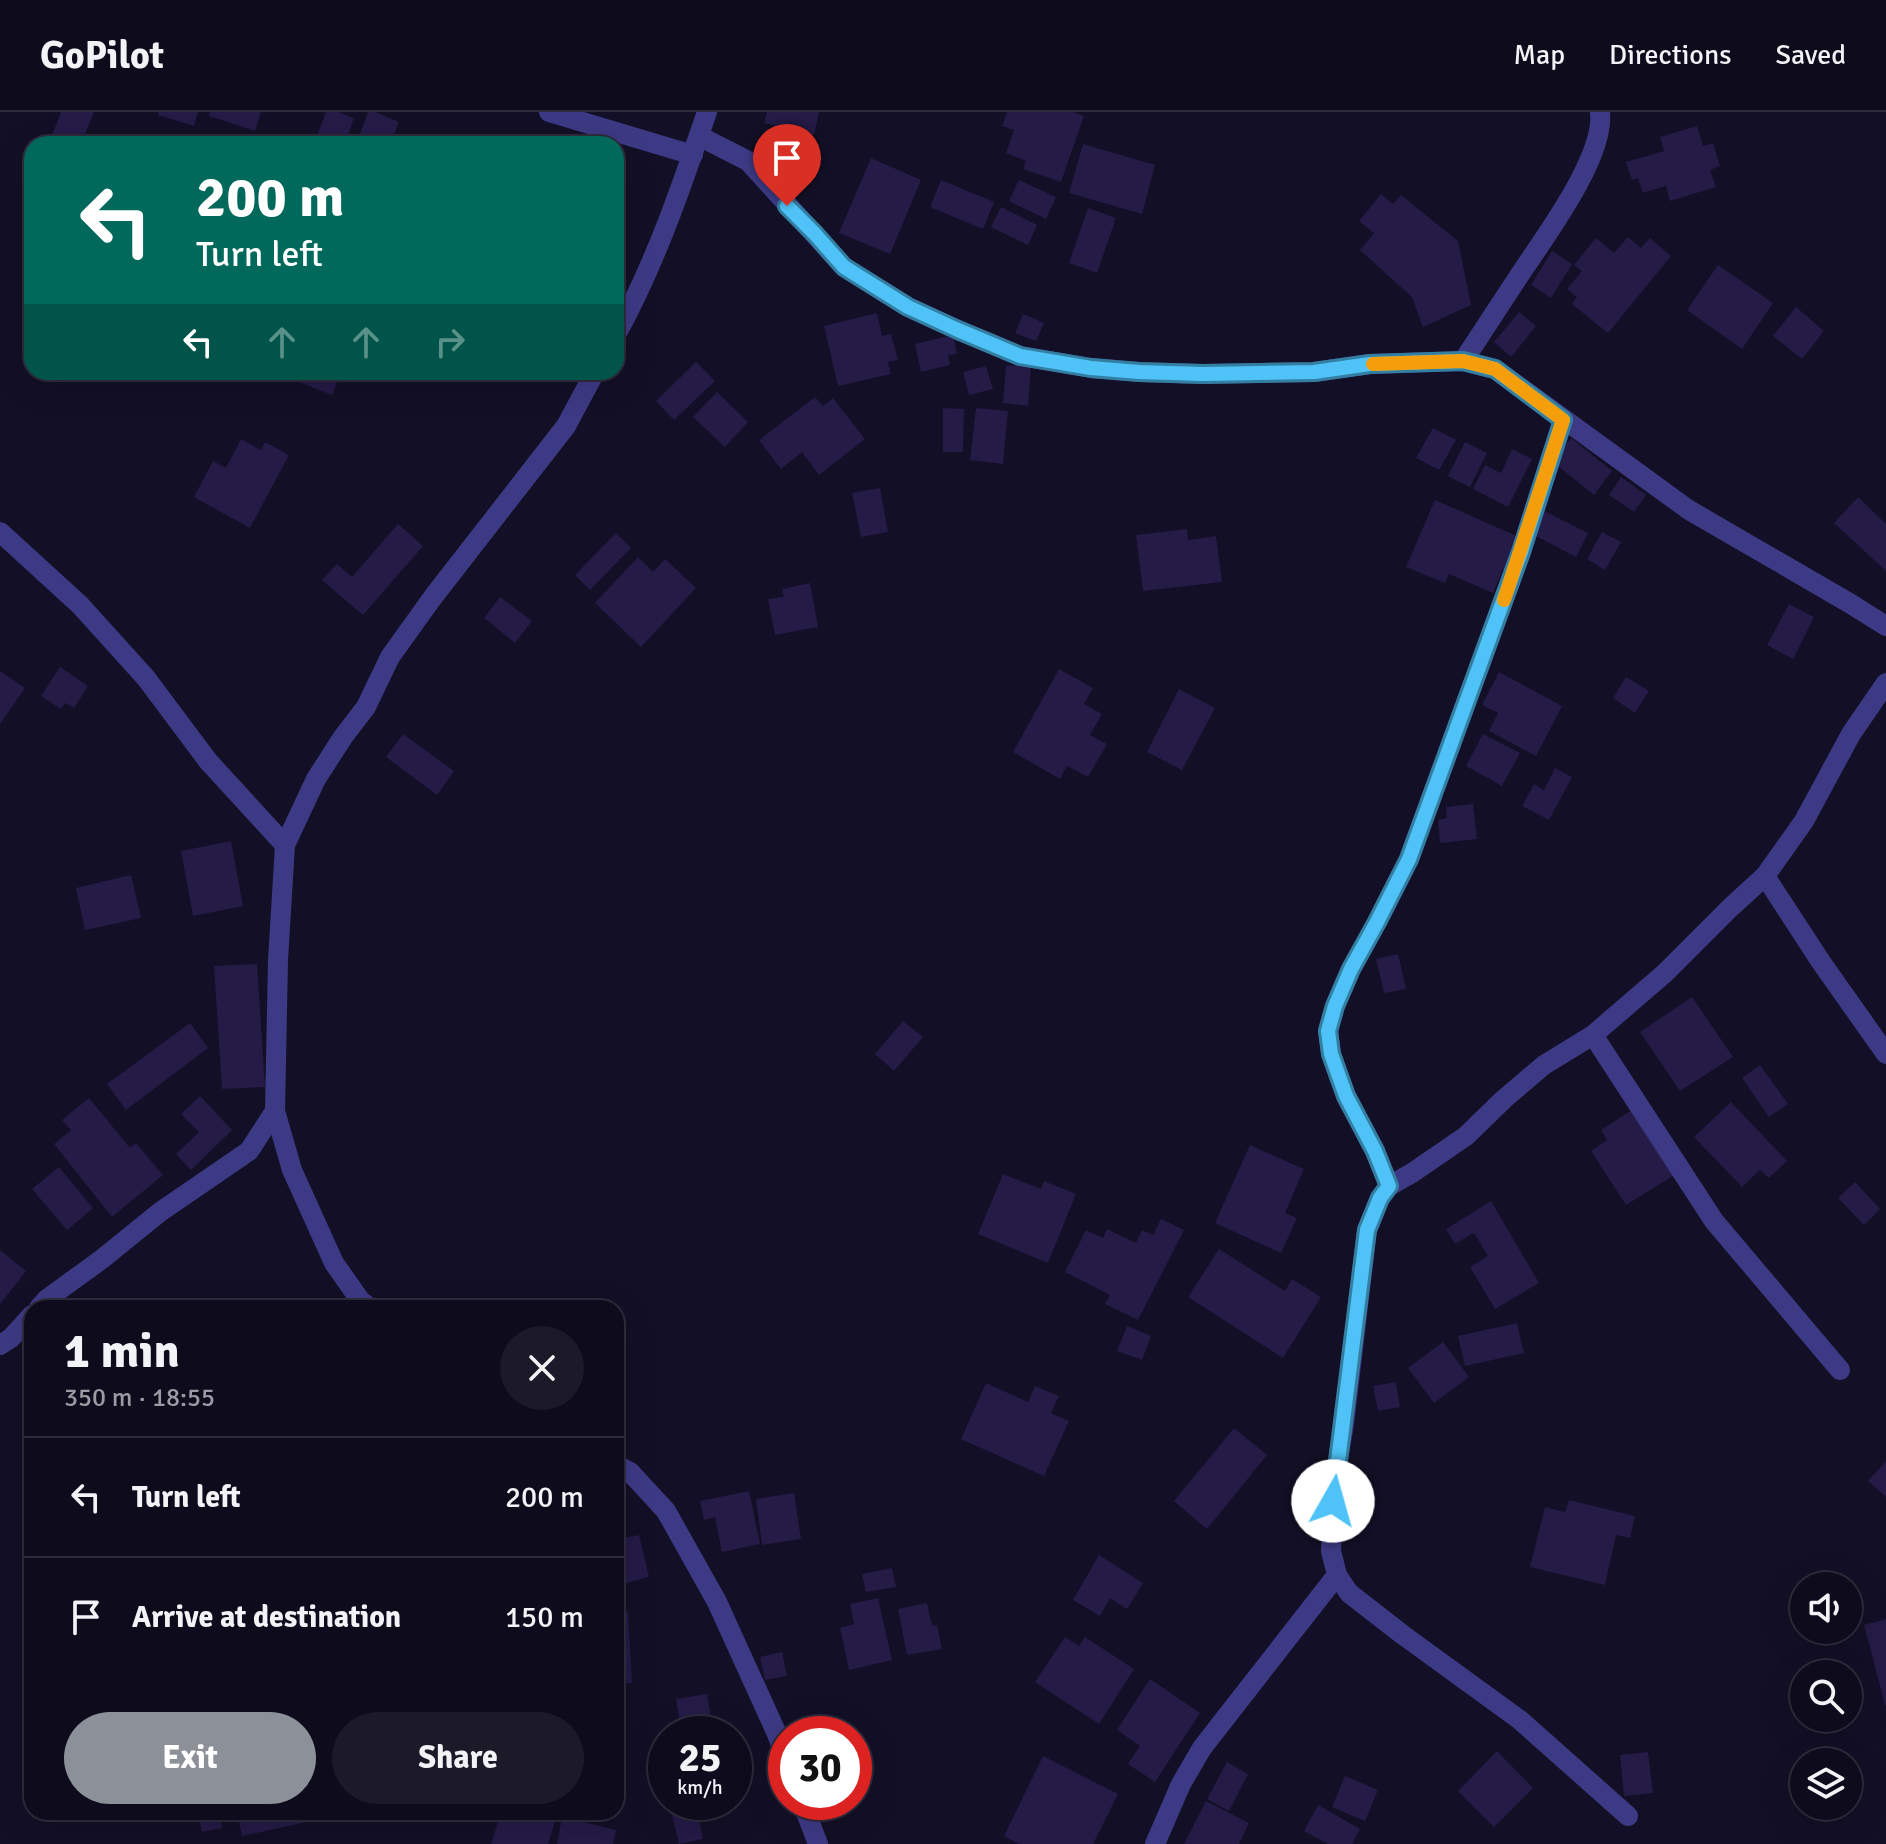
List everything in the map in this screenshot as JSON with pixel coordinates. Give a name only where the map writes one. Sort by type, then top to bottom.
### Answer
[{"type":"street","points":[[549,112],[748,161],[844,267],[908,307],[1020,356],[1107,369],[1203,374],[1314,372],[1370,364],[1463,361],[1495,369],[1689,510],[1886,626]]},
{"type":"street","points":[[624,319],[657,251],[707,112]]},
{"type":"street","points":[[1463,361],[1589,162],[1601,123],[1600,112]]},
{"type":"street","points":[[360,1300],[334,1263],[292,1170],[275,1111],[278,960],[285,845],[316,779],[366,707],[390,657],[566,426],[591,380]]},
{"type":"street","points":[[1389,1186],[1375,1151],[1346,1096],[1331,1054],[1328,1031],[1351,969],[1409,859],[1521,552],[1563,420]]},
{"type":"street","points":[[0,532],[89,615],[146,678],[208,761],[285,845]]},
{"type":"street","points":[[1628,1816],[1520,1720],[1349,1593],[1337,1575],[1331,1551],[1334,1483],[1367,1230],[1380,1198],[1389,1186],[1466,1136],[1544,1065],[1593,1035],[1665,973],[1765,876],[1804,821],[1851,734],[1886,683]]},
{"type":"street","points":[[1765,876],[1886,1054]]},
{"type":"street","points":[[1593,1035],[1714,1221],[1840,1370]]},
{"type":"street","points":[[46,1300],[160,1212],[249,1151],[275,1111]]},
{"type":"street","points":[[0,1345],[24,1324]]},
{"type":"street","points":[[624,1469],[666,1511],[717,1602],[769,1716]]},
{"type":"street","points":[[1155,1844],[1181,1784],[1202,1748],[1337,1575]]},
{"type":"street","points":[[809,1820],[818,1844]]},
{"type":"building","points":[[61,112],[94,112],[84,136],[52,136]]},
{"type":"building","points":[[159,112],[198,112],[194,126],[158,115]]},
{"type":"building","points":[[210,112],[261,112],[255,131],[209,116]]},
{"type":"building","points":[[326,112],[338,112],[354,118],[348,136],[317,136]]},
{"type":"building","points":[[368,112],[399,122],[393,136],[359,136]]},
{"type":"building","points":[[767,112],[819,112],[814,135],[764,123]]},
{"type":"building","points":[[1007,112],[1073,112],[1084,116],[1061,182],[1023,169],[1026,161],[1006,153],[1014,130],[1002,126]]},
{"type":"building","points":[[1697,126],[1703,146],[1713,143],[1720,166],[1710,170],[1716,187],[1670,201],[1666,186],[1643,193],[1638,178],[1632,180],[1626,162],[1664,151],[1660,137]]},
{"type":"building","points":[[1083,144],[1155,165],[1142,214],[1069,193]]},
{"type":"building","points":[[871,158],[921,180],[890,254],[839,233]]},
{"type":"building","points":[[941,180],[994,202],[983,229],[930,207]]},
{"type":"building","points":[[1019,180],[1056,197],[1046,219],[1009,201]]},
{"type":"building","points":[[1381,194],[1393,204],[1401,195],[1458,241],[1471,305],[1423,327],[1412,297],[1360,250],[1374,233],[1359,221]]},
{"type":"building","points":[[1001,207],[1037,225],[1028,245],[991,227]]},
{"type":"building","points":[[1088,208],[1116,218],[1097,273],[1069,263]]},
{"type":"building","points":[[1628,237],[1641,248],[1650,238],[1671,256],[1608,333],[1572,304],[1577,297],[1567,289],[1582,271],[1574,265],[1596,238],[1614,253]]},
{"type":"building","points":[[1552,251],[1572,264],[1551,298],[1531,285]]},
{"type":"building","points":[[1718,265],[1773,303],[1742,349],[1687,310]]},
{"type":"building","points":[[1796,307],[1824,331],[1802,359],[1773,336]]},
{"type":"building","points":[[1519,312],[1536,326],[1511,357],[1494,342]]},
{"type":"building","points":[[877,313],[882,336],[891,334],[898,360],[888,362],[891,374],[838,386],[824,326]]},
{"type":"building","points":[[1023,314],[1044,323],[1036,341],[1015,333]]},
{"type":"building","points":[[953,335],[957,354],[948,355],[950,365],[921,372],[915,344]]},
{"type":"building","points":[[696,362],[715,381],[674,420],[656,401]]},
{"type":"building","points":[[1006,365],[1031,367],[1028,406],[1003,403]]},
{"type":"building","points":[[986,366],[993,389],[969,395],[963,372]]},
{"type":"building","points":[[294,380],[338,380],[332,395]]},
{"type":"building","points":[[717,392],[748,422],[725,447],[693,417]]},
{"type":"building","points":[[815,397],[823,406],[833,398],[865,439],[819,475],[802,452],[781,469],[759,440]]},
{"type":"building","points":[[943,408],[964,409],[963,452],[943,452]]},
{"type":"building","points":[[976,408],[1008,411],[1003,464],[970,460]]},
{"type":"building","points":[[1433,428],[1456,440],[1439,470],[1416,458]]},
{"type":"building","points":[[1571,438],[1612,471],[1594,495],[1553,462]]},
{"type":"building","points":[[241,439],[261,450],[265,442],[289,455],[250,528],[194,497],[213,461],[226,468]]},
{"type":"building","points":[[1465,442],[1487,453],[1470,487],[1448,476]]},
{"type":"building","points":[[1512,449],[1532,459],[1508,507],[1473,489],[1485,465],[1501,473]]},
{"type":"building","points":[[1621,477],[1646,495],[1634,512],[1609,495]]},
{"type":"building","points":[[880,488],[888,532],[861,537],[852,493]]},
{"type":"building","points":[[1858,497],[1886,524],[1886,571],[1834,523]]},
{"type":"building","points":[[1435,500],[1521,538],[1508,570],[1503,569],[1493,593],[1449,574],[1445,583],[1406,567]]},
{"type":"building","points":[[1544,511],[1588,533],[1576,557],[1532,534]]},
{"type":"building","points":[[398,524],[423,546],[363,615],[322,580],[337,564],[352,577]]},
{"type":"building","points":[[1187,529],[1188,540],[1216,536],[1222,582],[1143,591],[1136,535]]},
{"type":"building","points":[[1602,532],[1621,542],[1605,570],[1587,559]]},
{"type":"building","points":[[616,533],[631,548],[590,590],[575,575]]},
{"type":"building","points":[[638,557],[653,572],[665,559],[696,588],[641,647],[595,603]]},
{"type":"building","points":[[810,583],[818,627],[775,635],[768,599],[784,597],[782,589]]},
{"type":"building","points":[[500,597],[532,621],[515,643],[484,618]]},
{"type":"building","points":[[1789,604],[1814,617],[1793,659],[1767,645]]},
{"type":"building","points":[[60,667],[88,686],[74,708],[65,703],[61,709],[41,696]]},
{"type":"building","points":[[1059,669],[1093,688],[1084,704],[1102,714],[1090,735],[1107,744],[1088,777],[1067,766],[1060,779],[1013,752]]},
{"type":"building","points":[[0,671],[25,688],[0,724]]},
{"type":"building","points":[[1499,672],[1562,706],[1536,756],[1489,731],[1498,713],[1482,705]]},
{"type":"building","points":[[1626,677],[1649,691],[1635,713],[1613,698]]},
{"type":"building","points":[[1179,689],[1215,708],[1182,770],[1147,752]]},
{"type":"building","points":[[403,734],[454,771],[437,795],[386,757]]},
{"type":"building","points":[[1483,734],[1520,753],[1502,786],[1466,766]]},
{"type":"building","points":[[1555,768],[1572,777],[1549,820],[1522,806],[1534,784],[1544,790]]},
{"type":"building","points":[[1473,804],[1477,839],[1440,843],[1438,820],[1447,818],[1446,807]]},
{"type":"building","points":[[231,841],[243,906],[193,916],[181,851]]},
{"type":"building","points":[[131,875],[141,918],[85,930],[76,888]]},
{"type":"building","points":[[1398,954],[1406,989],[1384,993],[1376,959]]},
{"type":"building","points":[[257,964],[265,1087],[222,1089],[214,966]]},
{"type":"building","points":[[1692,997],[1733,1057],[1680,1091],[1640,1032]]},
{"type":"building","points":[[903,1021],[923,1037],[894,1071],[875,1054]]},
{"type":"building","points":[[190,1023],[208,1048],[126,1110],[107,1084]]},
{"type":"building","points":[[1760,1065],[1788,1104],[1769,1117],[1742,1078]]},
{"type":"building","points":[[200,1096],[232,1130],[191,1170],[176,1154],[199,1132],[181,1114]]},
{"type":"building","points":[[89,1098],[130,1148],[136,1143],[163,1175],[112,1217],[54,1144],[71,1130],[62,1120]]},
{"type":"building","points":[[1731,1102],[1787,1161],[1769,1178],[1760,1170],[1742,1187],[1694,1137]]},
{"type":"building","points":[[1635,1108],[1676,1174],[1626,1205],[1591,1151],[1607,1140],[1601,1130]]},
{"type":"building","points":[[1250,1145],[1304,1169],[1285,1213],[1297,1218],[1281,1253],[1215,1223]]},
{"type":"building","points":[[59,1167],[93,1208],[67,1230],[32,1189]]},
{"type":"building","points":[[1003,1174],[1041,1189],[1044,1181],[1076,1194],[1048,1263],[978,1234]]},
{"type":"building","points":[[1855,1182],[1880,1209],[1864,1225],[1838,1198]]},
{"type":"building","points":[[1491,1201],[1539,1283],[1495,1309],[1470,1267],[1488,1256],[1474,1233],[1455,1244],[1446,1229]]},
{"type":"building","points":[[1161,1219],[1184,1230],[1138,1320],[1105,1304],[1110,1295],[1065,1272],[1086,1230],[1103,1238],[1107,1229],[1136,1243],[1142,1230],[1153,1235]]},
{"type":"building","points":[[1219,1249],[1285,1291],[1292,1279],[1321,1297],[1283,1358],[1188,1297]]},
{"type":"building","points":[[0,1250],[26,1271],[0,1304]]},
{"type":"building","points":[[1517,1323],[1524,1353],[1465,1366],[1458,1336]]},
{"type":"building","points":[[1127,1326],[1151,1336],[1142,1360],[1117,1351]]},
{"type":"building","points":[[1443,1342],[1469,1377],[1434,1403],[1408,1368]]},
{"type":"building","points":[[1396,1382],[1400,1407],[1378,1411],[1373,1386]]},
{"type":"building","points":[[986,1383],[1028,1402],[1035,1386],[1059,1396],[1051,1413],[1069,1421],[1044,1476],[961,1439]]},
{"type":"building","points":[[1234,1428],[1267,1455],[1207,1529],[1174,1501]]},
{"type":"building","points":[[1886,1461],[1886,1497],[1868,1481]]},
{"type":"building","points":[[749,1491],[760,1544],[722,1552],[715,1517],[704,1520],[700,1501]]},
{"type":"building","points":[[794,1493],[801,1539],[762,1545],[756,1499]]},
{"type":"building","points":[[1569,1500],[1635,1516],[1630,1538],[1616,1535],[1605,1585],[1530,1567],[1545,1507],[1565,1512]]},
{"type":"building","points":[[639,1535],[649,1577],[624,1584],[624,1538]]},
{"type":"building","points":[[1099,1555],[1143,1583],[1127,1609],[1110,1598],[1100,1616],[1073,1600]]},
{"type":"building","points":[[892,1568],[896,1587],[866,1592],[862,1574]]},
{"type":"building","points":[[878,1598],[892,1660],[849,1670],[840,1628],[854,1624],[850,1604]]},
{"type":"building","points":[[927,1603],[932,1626],[937,1625],[942,1649],[907,1655],[898,1609]]},
{"type":"building","points":[[624,1611],[628,1611],[632,1683],[624,1684]]},
{"type":"building","points":[[1886,1619],[1886,1705],[1885,1705],[1864,1625]]},
{"type":"building","points":[[1065,1637],[1079,1646],[1085,1637],[1134,1669],[1099,1724],[1035,1682]]},
{"type":"building","points":[[782,1652],[787,1676],[765,1680],[760,1657]]},
{"type":"building","points":[[1150,1679],[1200,1713],[1155,1782],[1128,1764],[1140,1746],[1117,1730]]},
{"type":"building","points":[[707,1694],[711,1716],[679,1716],[676,1699]]},
{"type":"building","points":[[1497,1751],[1533,1788],[1494,1827],[1458,1791]]},
{"type":"building","points":[[1648,1752],[1653,1793],[1624,1796],[1620,1755]]},
{"type":"building","points":[[1043,1756],[1118,1794],[1093,1844],[1019,1844],[1004,1836]]},
{"type":"building","points":[[1227,1762],[1248,1774],[1229,1811],[1207,1799]]},
{"type":"building","points":[[1345,1776],[1378,1790],[1365,1821],[1332,1807]]},
{"type":"building","points":[[1206,1801],[1249,1823],[1239,1844],[1184,1844]]},
{"type":"building","points":[[1318,1805],[1360,1829],[1352,1844],[1328,1844],[1304,1831]]},
{"type":"building","points":[[200,1820],[220,1820],[222,1828],[202,1832]]},
{"type":"building","points":[[239,1820],[311,1820],[311,1821],[242,1836]]},
{"type":"building","points":[[498,1820],[556,1820],[548,1844],[491,1844]]},
{"type":"building","points":[[561,1820],[616,1830],[613,1844],[557,1844]]},
{"type":"building","points":[[673,1820],[699,1820],[703,1839],[679,1844]]},
{"type":"slow traffic","points":[[1373,364],[1463,361],[1495,369],[1563,420],[1504,600]]},
{"type":"route","points":[[787,206],[844,267],[908,307],[1020,356],[1091,368],[1203,374],[1314,372],[1370,364],[1463,361],[1495,369],[1563,420],[1521,552],[1409,859],[1351,969],[1328,1031],[1331,1054],[1346,1096],[1365,1130],[1389,1186],[1380,1198],[1367,1230],[1333,1501]]}]
